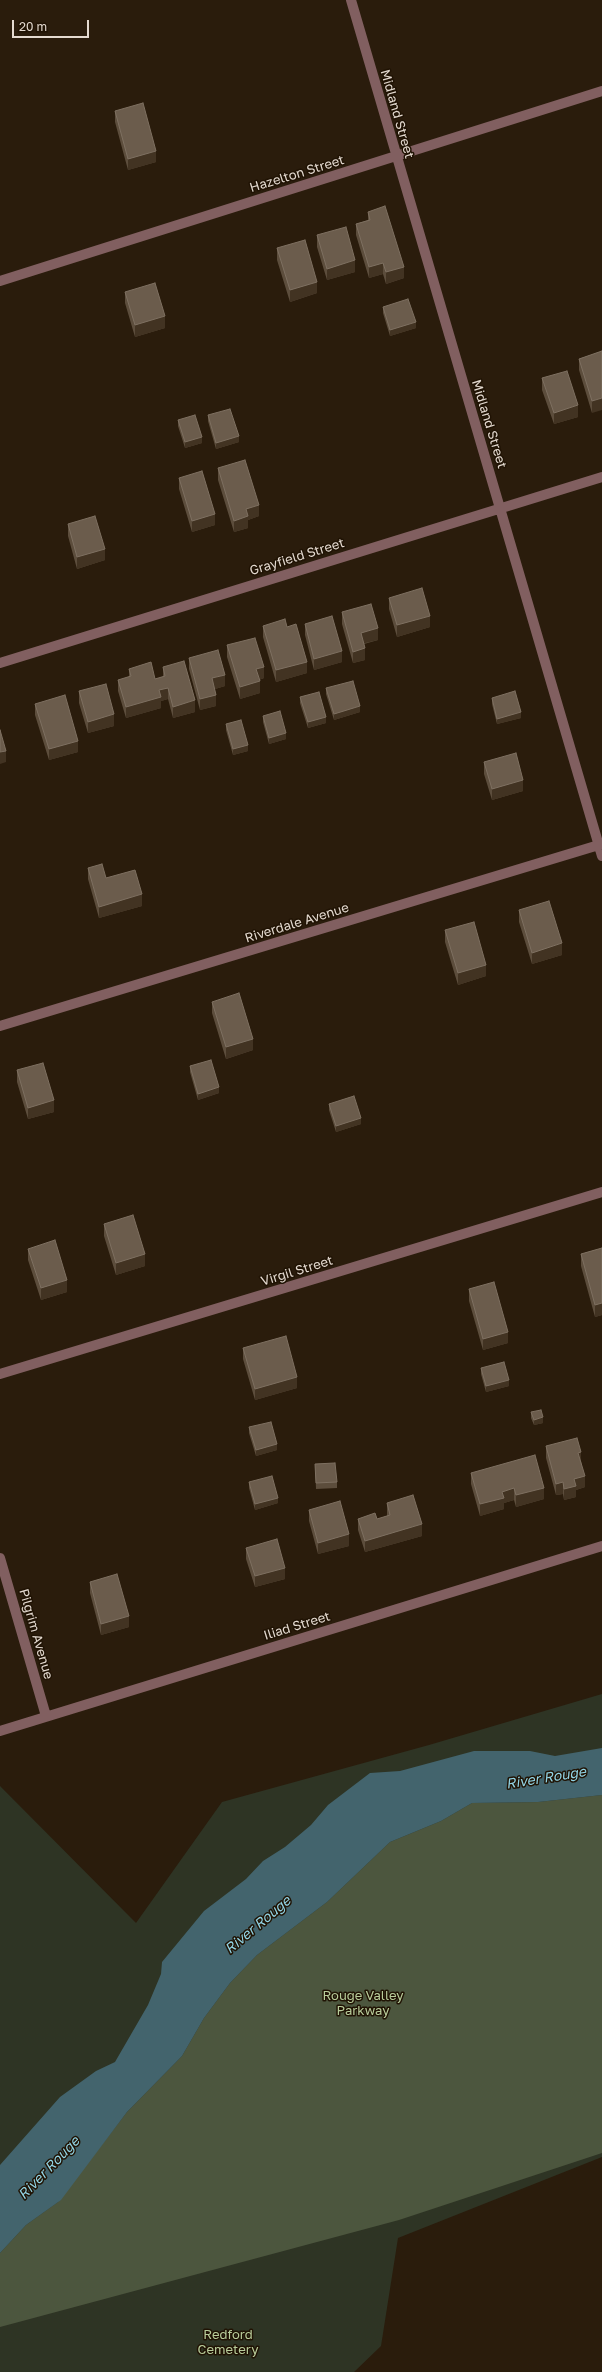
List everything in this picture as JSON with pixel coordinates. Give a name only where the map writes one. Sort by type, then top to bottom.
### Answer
[{"type":"street","name":"Midland Street","points":[[351,0],[396,157],[600,844],[602,856]]},
{"type":"street","name":"Hazelton Street","points":[[0,281],[602,91]]},
{"type":"street","name":"Grayfield Street","points":[[0,663],[602,477]]},
{"type":"street","name":"Riverdale Avenue","points":[[0,1026],[600,844]]},
{"type":"street","name":"Virgil Street","points":[[0,1374],[602,1192]]},
{"type":"street","name":"Iliad Street","points":[[0,1731],[602,1546]]},
{"type":"street","name":"Pilgrim Avenue","points":[[0,1558],[46,1716]]},
{"type":"green space","name":"Rouge Valley Parkway","points":[[602,1694],[602,2157],[398,2238],[381,2346],[354,2372],[0,2372],[0,1786],[136,1923],[222,1802],[429,1745]]},
{"type":"green space","points":[[602,1795],[602,2153],[399,2220],[0,2327],[0,2253],[26,2225],[58,2202],[127,2112],[182,2056],[204,2018],[230,1983],[257,1955],[327,1902],[390,1842],[441,1821],[472,1803],[538,1802]]},
{"type":"water","name":"River Rouge","points":[[602,1748],[602,1795],[538,1802],[472,1803],[441,1821],[390,1842],[327,1902],[257,1955],[230,1983],[204,2018],[182,2056],[127,2112],[61,2200],[26,2225],[0,2253],[0,2165],[60,2097],[96,2071],[115,2062],[148,2005],[161,1974],[162,1962],[204,1911],[246,1879],[263,1861],[285,1847],[311,1825],[328,1805],[370,1773],[400,1771],[474,1751],[530,1751],[555,1756]]},
{"type":"building","points":[[143,103],[156,151],[128,159],[115,111]]},
{"type":"building","points":[[385,206],[404,267],[386,272],[383,263],[369,267],[356,224],[370,220],[368,212]]},
{"type":"building","points":[[346,227],[355,260],[327,269],[317,235]]},
{"type":"building","points":[[305,240],[317,282],[290,290],[277,248]]},
{"type":"building","points":[[155,283],[165,316],[135,325],[125,292]]},
{"type":"building","points":[[408,299],[416,322],[390,330],[383,307]]},
{"type":"building","points":[[602,351],[602,398],[592,401],[579,359]]},
{"type":"building","points":[[567,371],[578,405],[554,413],[542,378]]},
{"type":"building","points":[[230,409],[239,436],[216,443],[208,415]]},
{"type":"building","points":[[195,415],[202,437],[185,442],[178,420]]},
{"type":"building","points":[[245,460],[259,505],[246,509],[248,516],[234,521],[218,468]]},
{"type":"building","points":[[202,471],[215,514],[192,521],[179,478]]},
{"type":"building","points":[[95,516],[105,549],[77,557],[68,524]]},
{"type":"building","points":[[422,588],[430,616],[397,625],[389,598]]},
{"type":"building","points":[[371,604],[378,628],[361,633],[365,648],[353,652],[342,612]]},
{"type":"building","points":[[332,616],[342,651],[314,659],[305,624]]},
{"type":"building","points":[[285,619],[287,627],[296,624],[307,662],[276,670],[263,626]]},
{"type":"building","points":[[255,638],[264,667],[256,669],[260,681],[240,687],[227,645]]},
{"type":"building","points":[[218,650],[225,675],[212,678],[216,695],[200,699],[189,658]]},
{"type":"building","points":[[184,661],[195,700],[173,707],[168,688],[159,690],[161,697],[126,707],[118,680],[131,676],[129,669],[151,662],[155,679],[165,676],[163,667]]},
{"type":"building","points":[[353,681],[360,706],[334,714],[326,688]]},
{"type":"building","points":[[106,684],[114,714],[88,722],[79,691]]},
{"type":"building","points":[[515,691],[521,712],[497,719],[492,698]]},
{"type":"building","points":[[319,692],[326,717],[308,722],[300,697]]},
{"type":"building","points":[[65,695],[78,741],[49,749],[35,704]]},
{"type":"building","points":[[280,711],[286,733],[269,738],[263,716]]},
{"type":"building","points":[[241,720],[248,745],[233,749],[226,724]]},
{"type":"building","points":[[0,730],[6,751],[0,752]]},
{"type":"building","points":[[516,753],[523,780],[492,789],[484,762]]},
{"type":"building","points":[[102,864],[106,878],[135,870],[142,894],[99,907],[88,868]]},
{"type":"building","points":[[549,901],[562,943],[532,953],[519,910]]},
{"type":"building","points":[[474,922],[486,965],[458,973],[445,930]]},
{"type":"building","points":[[239,993],[253,1039],[226,1047],[212,1002]]},
{"type":"building","points":[[211,1060],[219,1087],[198,1094],[190,1066]]},
{"type":"building","points":[[43,1063],[54,1100],[28,1108],[17,1070]]},
{"type":"building","points":[[354,1096],[361,1118],[336,1126],[329,1104]]},
{"type":"building","points":[[133,1215],[145,1254],[116,1263],[104,1224]]},
{"type":"building","points":[[55,1240],[67,1280],[41,1288],[28,1249]]},
{"type":"building","points":[[602,1248],[602,1303],[595,1305],[581,1254]]},
{"type":"building","points":[[494,1282],[508,1332],[483,1339],[469,1289]]},
{"type":"building","points":[[286,1336],[297,1377],[255,1389],[243,1348]]},
{"type":"building","points":[[504,1362],[509,1380],[486,1386],[481,1368]]},
{"type":"building","points":[[541,1410],[543,1417],[534,1420],[531,1412]]},
{"type":"building","points":[[271,1422],[277,1444],[256,1450],[249,1427]]},
{"type":"building","points":[[577,1438],[581,1452],[578,1453],[585,1476],[574,1479],[576,1486],[564,1489],[563,1482],[556,1484],[546,1446]]},
{"type":"building","points":[[535,1455],[544,1488],[516,1495],[514,1488],[502,1492],[504,1498],[480,1504],[471,1473]]},
{"type":"building","points":[[335,1463],[337,1482],[316,1483],[315,1464]]},
{"type":"building","points":[[272,1476],[278,1498],[255,1504],[249,1482]]},
{"type":"building","points":[[413,1495],[422,1524],[365,1541],[358,1519],[375,1513],[377,1519],[390,1515],[387,1503]]},
{"type":"building","points":[[340,1501],[349,1534],[318,1543],[309,1510]]},
{"type":"building","points":[[277,1539],[285,1568],[255,1576],[246,1548]]},
{"type":"building","points":[[117,1574],[129,1616],[101,1624],[90,1582]]},
{"type":"park label","name":"Redford Cemetery","points":[[228,2342]]}]
